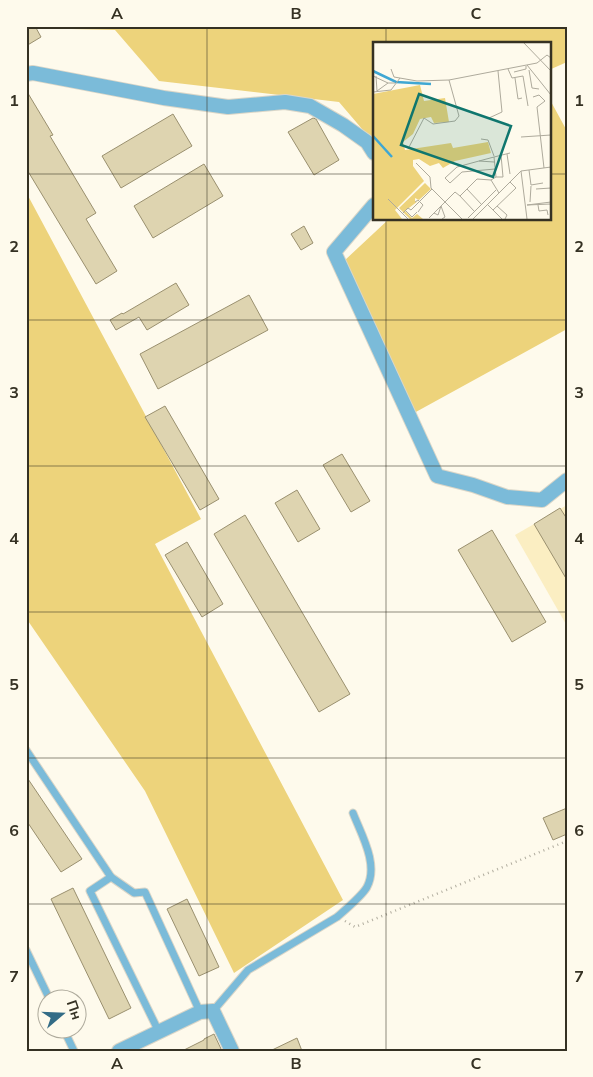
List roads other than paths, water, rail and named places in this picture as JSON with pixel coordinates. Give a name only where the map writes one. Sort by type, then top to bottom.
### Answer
[{"type":"street","points":[[26,74],[33,73],[228,108],[286,102],[310,106],[343,125],[367,142],[373,151]]},
{"type":"street","points":[[373,205],[334,252],[437,476],[473,485],[507,497],[542,500],[567,480]]},
{"type":"street","points":[[120,1051],[158,1032],[207,1012],[232,1051]]},
{"type":"lane","points":[[26,750],[111,877],[134,893],[145,892],[207,1012],[248,970],[337,917],[349,907],[367,886],[372,870],[370,856],[353,813]]},
{"type":"lane","points":[[111,877],[90,891],[158,1032]]},
{"type":"lane","points":[[26,950],[45,990]]}]
